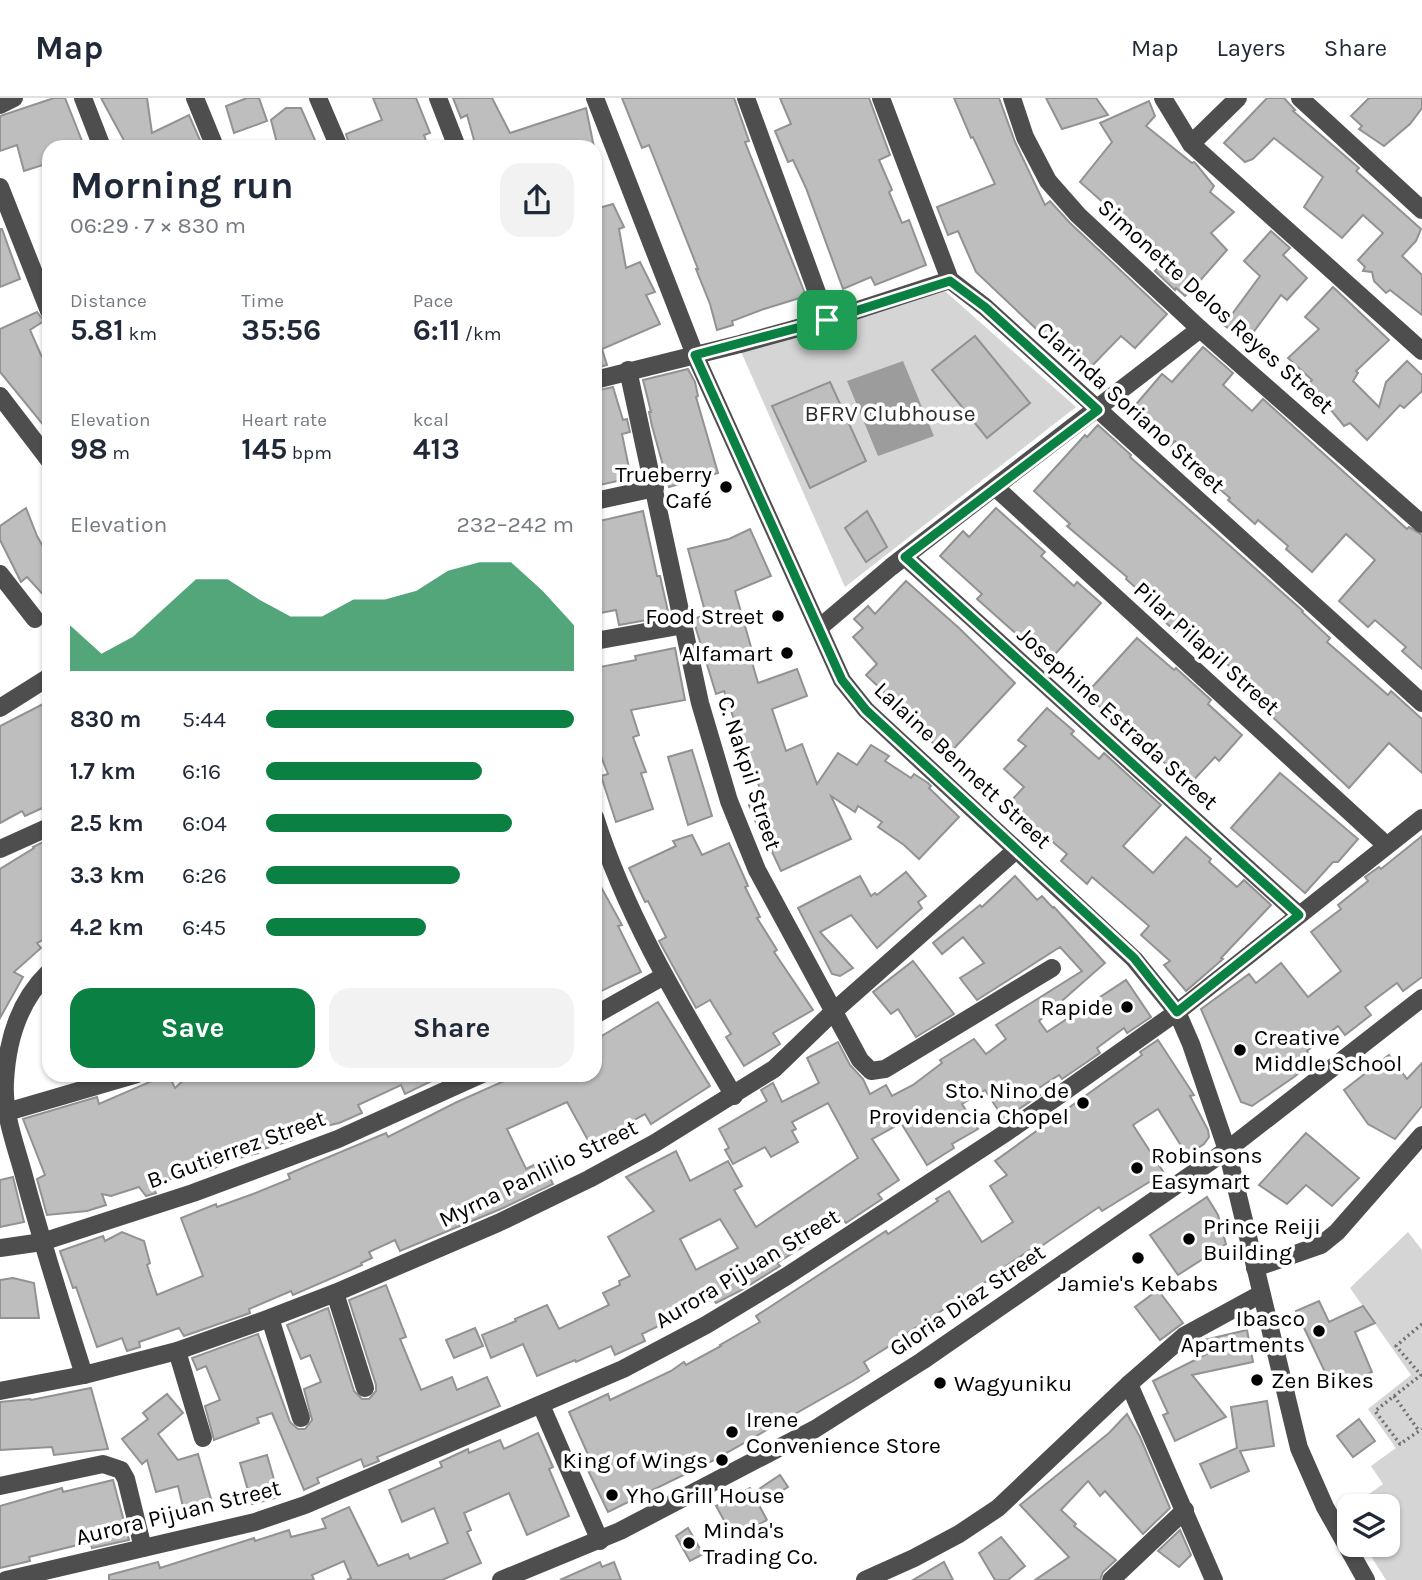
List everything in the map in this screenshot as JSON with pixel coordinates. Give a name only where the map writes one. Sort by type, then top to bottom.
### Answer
[{"type":"street","points":[[0,105],[14,98]]},
{"type":"street","points":[[83,98],[99,140]]},
{"type":"street","points":[[195,98],[212,140]]},
{"type":"street","points":[[318,98],[336,140]]},
{"type":"street","points":[[438,98],[454,140]]},
{"type":"street","name":"Lalaine Bennett Street","points":[[595,98],[695,355],[842,680],[866,710],[1134,958],[1177,1012],[1191,1044],[1227,1150],[1299,1448],[1325,1507],[1366,1580]]},
{"type":"street","points":[[746,98],[827,320]]},
{"type":"street","points":[[602,378],[827,320],[950,281],[881,98]]},
{"type":"street","name":"Simonette Delos Reyes Street","points":[[1012,98],[1026,137],[1048,180],[1078,215],[1200,329],[1422,524]]},
{"type":"street","points":[[1163,98],[1191,144],[1422,351]]},
{"type":"street","points":[[1191,144],[1238,98]]},
{"type":"street","points":[[1300,98],[1422,210]]},
{"type":"street","points":[[0,187],[42,293]]},
{"type":"street","name":"Clarinda Soriano Street","points":[[950,281],[985,307],[1422,703]]},
{"type":"street","points":[[818,628],[905,557],[1200,329]]},
{"type":"street","name":"C. Nakpil Street","points":[[628,370],[700,703],[729,802],[757,870],[864,1067],[878,1071],[885,1069],[1052,968]]},
{"type":"street","points":[[0,396],[42,451]]},
{"type":"street","name":"Pilar Pilapil Street","points":[[995,487],[1387,845]]},
{"type":"street","points":[[602,499],[655,488]]},
{"type":"street","name":"Josephine Estrada Street","points":[[905,557],[1299,915]]},
{"type":"street","points":[[1,576],[35,619]]},
{"type":"street","points":[[602,640],[684,625]]},
{"type":"street","points":[[0,708],[42,681]]},
{"type":"street","name":"Aurora Pijuan Street","points":[[6,1580],[255,1522],[306,1505],[624,1369],[706,1325],[1007,1132],[1177,1012],[1422,818]]},
{"type":"street","points":[[0,849],[42,830]]},
{"type":"street","name":"Myrna Panlilio Street","points":[[0,1391],[84,1375],[177,1351],[270,1318],[498,1223],[589,1179],[734,1096],[774,1069],[833,1012],[1016,850]]},
{"type":"street","points":[[602,862],[734,1096]]},
{"type":"street","points":[[602,1011],[664,976]]},
{"type":"street","points":[[42,979],[33,988],[16,1020],[5,1082],[3,1113],[84,1375]]},
{"type":"street","name":"Gloria Diaz Street","points":[[507,1579],[600,1541],[815,1429],[934,1353],[1227,1150],[1422,998]]},
{"type":"street","points":[[3,1113],[110,1082]]},
{"type":"street","name":"B. Gutierrez Street","points":[[0,1248],[42,1242],[193,1193],[338,1139],[464,1082]]},
{"type":"street","points":[[1255,1268],[1321,1245],[1337,1232],[1422,1135]]},
{"type":"street","points":[[335,1293],[365,1388]]},
{"type":"street","points":[[865,1580],[960,1534],[998,1508],[1184,1336],[1261,1294]]},
{"type":"street","points":[[270,1318],[300,1418]]},
{"type":"street","points":[[177,1351],[203,1438]]},
{"type":"street","points":[[1129,1384],[1214,1580]]},
{"type":"street","points":[[541,1405],[600,1541]]},
{"type":"street","points":[[0,1486],[94,1465],[113,1466],[121,1471],[126,1479],[143,1548]]},
{"type":"street","points":[[1111,1580],[1185,1510]]},
{"type":"path","points":[[1394,1396],[1421,1430],[1400,1444],[1375,1411],[1394,1396],[1421,1376],[1396,1346],[1422,1324]]},
{"type":"green space","name":"BFRV Clubhouse","points":[[937,284],[1076,407],[845,587],[738,345]]},
{"type":"green space","points":[[1408,1232],[1422,1250],[1422,1580],[1386,1580],[1372,1557],[1400,1557],[1400,1494],[1369,1494],[1383,1484],[1371,1466],[1396,1448],[1368,1409],[1411,1375],[1350,1288]]},
{"type":"shaded area","points":[[903,361],[934,436],[878,456],[847,381]]},
{"type":"building","points":[[54,98],[65,98],[82,140],[42,140],[42,165],[24,171],[17,145],[0,151],[0,116]]},
{"type":"building","points":[[101,98],[147,98],[152,133],[189,115],[200,140],[124,140]]},
{"type":"building","points":[[247,98],[259,98],[267,121],[234,133],[226,106]]},
{"type":"building","points":[[373,98],[416,98],[430,133],[424,135],[426,140],[348,140],[346,134],[382,120]]},
{"type":"building","points":[[453,98],[492,98],[510,133],[586,108],[593,140],[474,140],[467,115],[461,118]]},
{"type":"building","points":[[622,98],[734,98],[749,141],[745,142],[806,296],[732,321],[733,325],[717,330],[698,269],[649,145],[642,148]]},
{"type":"building","points":[[780,98],[869,98],[890,155],[879,160],[892,190],[889,192],[902,223],[909,220],[926,265],[875,285],[871,277],[843,289],[806,188],[793,160],[788,162],[775,131],[791,124]]},
{"type":"building","points":[[954,98],[999,98],[1015,142],[1045,205],[1050,201],[1167,314],[1135,348],[1121,336],[1084,374],[976,272],[958,231],[948,235],[937,207],[995,184]]},
{"type":"building","points":[[1046,98],[1096,98],[1108,115],[1062,129]]},
{"type":"building","points":[[1267,98],[1284,98],[1295,110],[1293,111],[1359,168],[1356,171],[1421,229],[1416,241],[1402,256],[1422,275],[1422,315],[1390,290],[1386,293],[1374,281],[1372,272],[1363,271],[1365,267],[1358,260],[1383,233],[1363,215],[1342,238],[1304,207],[1323,177],[1274,138],[1253,159],[1245,162],[1224,143]]},
{"type":"building","points":[[1369,98],[1422,98],[1422,108],[1410,124],[1384,146],[1359,129],[1362,126],[1351,116]]},
{"type":"building","points":[[1149,101],[1155,116],[1146,126],[1194,162],[1214,186],[1210,192],[1234,212],[1211,233],[1227,250],[1185,296],[1155,271],[1168,258],[1140,231],[1080,182],[1112,142],[1100,123]]},
{"type":"building","points":[[286,108],[301,108],[315,140],[276,140],[271,120]]},
{"type":"building","points":[[613,204],[624,227],[619,229],[626,268],[640,262],[655,292],[646,295],[660,324],[602,349],[602,207]]},
{"type":"building","points":[[0,229],[20,279],[0,287]]},
{"type":"building","points":[[1271,231],[1290,248],[1283,255],[1307,278],[1287,300],[1281,295],[1246,342],[1224,325],[1260,276],[1244,261]]},
{"type":"building","points":[[1333,287],[1389,340],[1356,371],[1358,373],[1353,381],[1379,407],[1386,382],[1407,361],[1422,375],[1422,391],[1404,408],[1400,405],[1367,440],[1350,423],[1344,426],[1318,394],[1305,387],[1312,380],[1288,358],[1319,329],[1305,317]]},
{"type":"building","points":[[37,312],[42,318],[42,322],[30,330],[42,356],[42,423],[0,372],[0,329]]},
{"type":"building","points":[[975,336],[1030,403],[987,438],[932,370]]},
{"type":"building","points":[[1203,347],[1233,373],[1223,385],[1252,411],[1263,399],[1407,529],[1409,527],[1422,535],[1422,669],[1402,651],[1406,647],[1375,620],[1368,627],[1339,601],[1375,560],[1346,534],[1312,572],[1258,520],[1255,524],[1228,500],[1230,498],[1201,473],[1206,468],[1175,441],[1170,446],[1132,409],[1162,374],[1172,382]]},
{"type":"building","points":[[602,349],[607,365],[602,366]]},
{"type":"building","points":[[688,369],[695,382],[696,397],[718,473],[669,487],[652,426],[643,380]]},
{"type":"building","name":"BFRV Clubhouse","points":[[830,382],[866,461],[810,488],[772,406]]},
{"type":"building","points":[[613,387],[623,420],[627,419],[630,432],[622,434],[631,478],[602,484],[602,389]]},
{"type":"building","points":[[1098,425],[1131,455],[1130,457],[1303,611],[1330,638],[1327,642],[1388,695],[1391,691],[1422,719],[1422,773],[1389,743],[1349,788],[1264,709],[1267,706],[1242,684],[1246,680],[1182,626],[1176,632],[1150,608],[1154,604],[1126,579],[1127,577],[1067,526],[1070,524],[1034,491],[1085,435],[1087,437]]},
{"type":"building","points":[[26,508],[42,545],[42,593],[27,577],[21,582],[0,540],[0,526]]},
{"type":"building","points":[[996,508],[1045,552],[1041,556],[1074,586],[1077,582],[1101,603],[1048,662],[977,599],[982,594],[940,556],[963,531],[969,537]]},
{"type":"building","points":[[643,511],[669,616],[619,625],[616,610],[602,613],[602,520]]},
{"type":"building","points":[[867,511],[887,547],[866,562],[845,528]]},
{"type":"building","points":[[750,529],[771,576],[735,591],[758,683],[797,669],[807,696],[772,709],[786,751],[802,744],[817,784],[838,753],[857,765],[871,745],[889,756],[885,761],[911,778],[914,774],[928,783],[931,786],[929,788],[959,817],[919,859],[878,827],[882,822],[858,806],[855,812],[831,796],[851,839],[781,871],[759,824],[757,825],[749,805],[764,799],[744,747],[735,750],[728,731],[737,728],[724,691],[716,694],[693,619],[706,615],[688,549],[729,539]]},
{"type":"building","points":[[906,581],[1015,683],[947,756],[922,733],[925,731],[866,675],[877,664],[853,637],[863,628],[854,619],[868,606],[875,614]]},
{"type":"building","points":[[1137,638],[1211,700],[1208,704],[1242,735],[1219,761],[1215,757],[1189,785],[1123,725],[1085,695]]},
{"type":"building","points":[[675,648],[685,700],[631,710],[639,735],[633,737],[646,772],[641,773],[653,809],[616,822],[602,779],[602,776],[608,774],[602,759],[602,667],[636,660],[635,656]]},
{"type":"building","points":[[42,705],[42,808],[25,816],[22,811],[0,823],[0,726]]},
{"type":"building","points":[[1047,708],[1074,731],[1071,734],[1099,759],[1104,753],[1161,805],[1123,846],[1153,873],[1186,837],[1237,887],[1244,880],[1271,905],[1221,958],[1223,959],[1186,991],[1164,965],[1170,961],[1141,935],[1149,926],[1092,877],[1087,884],[1061,861],[1067,854],[1008,804],[1024,787],[1004,769],[1026,746],[1018,740]]},
{"type":"building","points":[[692,750],[712,816],[688,825],[668,757]]},
{"type":"building","points":[[1280,773],[1358,839],[1305,893],[1231,828]]},
{"type":"building","points":[[692,835],[702,855],[729,843],[748,886],[745,887],[760,917],[757,918],[777,950],[774,952],[813,1010],[773,1033],[780,1044],[744,1066],[726,1037],[731,1034],[710,1000],[696,1008],[659,941],[666,937],[629,868],[676,846],[673,841]]},
{"type":"building","points":[[1422,836],[1422,977],[1403,991],[1397,983],[1365,1007],[1371,1015],[1345,1035],[1338,1026],[1307,1051],[1314,1061],[1294,1077],[1252,1106],[1241,1102],[1201,1009],[1249,974],[1256,983],[1281,963],[1308,997],[1341,971],[1311,932],[1341,909],[1338,905],[1368,881],[1365,877],[1379,867],[1381,869]]},
{"type":"building","points":[[42,842],[42,940],[37,943],[41,948],[14,972],[23,977],[0,1018],[0,869]]},
{"type":"building","points":[[906,872],[926,896],[918,902],[922,908],[877,948],[851,915],[820,932],[853,968],[840,976],[832,974],[798,908],[860,876],[871,896],[875,893],[877,895]]},
{"type":"building","points":[[1015,876],[1037,900],[1042,896],[1054,907],[1105,963],[1039,1021],[1047,1032],[1126,980],[1151,1017],[1127,1033],[1124,1028],[1097,1048],[1100,1053],[1062,1079],[1059,1075],[1036,1090],[1040,1095],[1004,1119],[985,1090],[962,1104],[978,1129],[952,1144],[954,1148],[927,1165],[901,1123],[872,1139],[899,1180],[878,1194],[882,1199],[846,1223],[842,1218],[807,1240],[809,1243],[777,1263],[780,1266],[740,1291],[716,1303],[713,1299],[642,1334],[645,1341],[615,1355],[611,1346],[537,1376],[523,1344],[491,1358],[482,1335],[516,1321],[515,1319],[547,1305],[559,1329],[609,1305],[603,1293],[620,1285],[619,1281],[630,1276],[608,1237],[654,1211],[626,1177],[676,1151],[690,1181],[728,1161],[742,1186],[734,1190],[756,1227],[858,1158],[828,1103],[792,1122],[796,1129],[792,1131],[798,1142],[771,1157],[765,1147],[733,1164],[725,1150],[729,1148],[719,1129],[767,1101],[761,1090],[773,1083],[782,1102],[819,1083],[807,1058],[838,1042],[870,1094],[886,1085],[892,1096],[913,1085],[942,1063],[940,1060],[974,1039],[986,1054],[1006,1039],[996,1025],[1082,971],[1060,947],[977,1000],[960,978],[984,963],[963,937],[942,954],[933,943],[980,905],[982,907]],"holes":[[[720,1219],[738,1248],[696,1270],[680,1239]]]},
{"type":"building","points":[[602,889],[622,925],[618,926],[641,972],[602,991]]},
{"type":"building","points":[[913,961],[954,1014],[916,1037],[898,1009],[891,1014],[873,992]]},
{"type":"building","points":[[658,1002],[710,1086],[651,1124],[645,1114],[590,1144],[567,1102],[507,1129],[526,1169],[542,1161],[553,1184],[400,1251],[395,1240],[369,1252],[372,1258],[361,1263],[362,1265],[293,1295],[291,1291],[249,1309],[250,1313],[184,1336],[179,1328],[139,1342],[140,1347],[127,1351],[122,1338],[97,1347],[60,1251],[103,1236],[105,1241],[122,1232],[144,1241],[150,1263],[147,1265],[157,1295],[203,1276],[181,1218],[290,1179],[288,1174],[386,1133],[388,1137],[502,1082],[602,1082],[602,1036]]},
{"type":"building","points":[[1158,1040],[1194,1095],[1190,1096],[1208,1130],[1209,1137],[1204,1144],[1187,1155],[1158,1109],[1133,1125],[1164,1173],[1102,1211],[1099,1207],[1037,1249],[1036,1246],[1000,1270],[1001,1272],[906,1334],[911,1340],[899,1347],[896,1342],[864,1362],[869,1371],[853,1381],[714,1460],[608,1512],[584,1462],[590,1459],[569,1412],[608,1394],[610,1400],[721,1346],[760,1322],[756,1316],[886,1231],[888,1234],[949,1191],[982,1242],[1013,1222],[990,1186],[1007,1175],[995,1161],[1142,1055],[1140,1052]]},
{"type":"building","points":[[1389,1055],[1407,1079],[1422,1063],[1422,1106],[1395,1139],[1368,1124],[1344,1090]]},
{"type":"building","points":[[150,1082],[172,1082],[175,1088],[181,1082],[430,1082],[405,1094],[401,1085],[358,1105],[362,1113],[339,1123],[290,1134],[292,1140],[210,1170],[209,1165],[169,1174],[171,1179],[152,1184],[156,1193],[146,1196],[139,1187],[111,1196],[102,1194],[106,1205],[87,1211],[47,1215],[37,1179],[45,1175],[23,1119],[97,1097],[99,1104]]},
{"type":"building","points":[[1306,1133],[1359,1178],[1332,1206],[1306,1185],[1287,1204],[1259,1185]]},
{"type":"building","points":[[13,1177],[24,1222],[0,1227],[0,1180]]},
{"type":"building","name":"Prince Reiji Building","points":[[1207,1197],[1218,1215],[1226,1244],[1178,1275],[1150,1235]]},
{"type":"building","points":[[13,1278],[34,1283],[39,1318],[0,1318],[0,1280]]},
{"type":"building","points":[[386,1285],[406,1337],[400,1339],[421,1390],[452,1377],[457,1390],[487,1377],[500,1406],[377,1457],[379,1461],[364,1467],[361,1459],[317,1478],[319,1483],[304,1490],[272,1413],[257,1418],[259,1423],[214,1440],[205,1406],[220,1400],[206,1366],[197,1370],[192,1358],[258,1334],[290,1422],[298,1429],[305,1429],[312,1420],[304,1389],[321,1382],[310,1355],[301,1359],[287,1325],[328,1308],[354,1391],[362,1399],[369,1399],[376,1391],[376,1385],[349,1300]]},
{"type":"building","points":[[1158,1290],[1183,1323],[1160,1340],[1135,1307]]},
{"type":"building","points":[[1319,1301],[1329,1322],[1363,1306],[1375,1323],[1355,1332],[1372,1372],[1333,1389],[1296,1311]]},
{"type":"building","points":[[475,1328],[483,1346],[454,1358],[446,1340]]},
{"type":"building","points":[[1247,1330],[1253,1362],[1192,1375],[1226,1417],[1175,1441],[1163,1415],[1168,1413],[1153,1381],[1207,1354],[1204,1340]]},
{"type":"building","points":[[91,1388],[108,1449],[54,1455],[52,1447],[0,1450],[0,1402],[31,1400]]},
{"type":"building","points":[[167,1394],[183,1413],[158,1434],[178,1460],[198,1454],[215,1513],[186,1519],[178,1486],[156,1492],[147,1460],[142,1464],[122,1439],[148,1419],[143,1413]]},
{"type":"building","points":[[1267,1401],[1274,1446],[1240,1451],[1249,1471],[1211,1488],[1200,1464],[1237,1448],[1231,1407]]},
{"type":"building","points":[[1127,1414],[1140,1437],[1170,1508],[1143,1534],[1105,1491],[1100,1496],[1088,1481],[1061,1510],[1076,1524],[1074,1526],[1116,1560],[1103,1572],[1100,1580],[1035,1580],[1069,1557],[1020,1505],[1109,1433]]},
{"type":"building","points":[[1359,1419],[1375,1441],[1353,1457],[1337,1436]]},
{"type":"building","points":[[538,1433],[553,1467],[549,1469],[569,1516],[527,1535],[509,1493],[464,1513],[471,1530],[467,1532],[481,1563],[442,1580],[347,1580],[351,1578],[344,1561],[312,1575],[314,1580],[109,1580],[109,1575],[158,1562],[160,1568],[254,1538],[255,1541],[289,1530],[291,1537],[326,1528],[322,1519],[349,1507],[378,1566],[408,1554],[410,1559],[448,1543],[434,1508],[402,1522],[389,1490],[442,1467],[440,1462],[468,1449],[469,1453],[500,1440],[504,1449]]},
{"type":"building","points":[[267,1455],[279,1497],[252,1504],[240,1463]]},
{"type":"building","points":[[780,1475],[788,1487],[759,1505],[767,1520],[734,1538],[716,1506],[750,1488],[753,1493]]},
{"type":"building","points":[[113,1480],[129,1540],[92,1548],[90,1542],[29,1557],[30,1561],[0,1568],[0,1506],[62,1488],[63,1492]]},
{"type":"building","name":"Minda's Trading Co.","points":[[688,1528],[703,1554],[690,1561],[676,1536]]},
{"type":"building","points":[[1180,1530],[1191,1555],[1179,1567],[1158,1551]]},
{"type":"building","points":[[1001,1537],[1025,1566],[1008,1580],[995,1580],[979,1553]]},
{"type":"building","points":[[600,1562],[602,1567],[614,1562],[621,1580],[560,1580]]},
{"type":"building","points":[[944,1562],[953,1580],[913,1580]]},
{"type":"place","name":"Trueberry Café","points":[[726,487]]},
{"type":"place","name":"Food Street","points":[[778,616]]},
{"type":"place","name":"Alfamart","points":[[787,653]]},
{"type":"place","name":"Rapide","points":[[1127,1007]]},
{"type":"place","name":"Creative Middle School","points":[[1240,1050]]},
{"type":"place","name":"Sto. Nino de Providencia Chopel","points":[[1083,1103]]},
{"type":"place","name":"Robinsons Easymart","points":[[1137,1168]]},
{"type":"place","name":"Prince Reiji Building","points":[[1189,1239]]},
{"type":"place","name":"Jamie's Kebabs","points":[[1138,1258]]},
{"type":"place","name":"Ibasco Apartments","points":[[1319,1331]]},
{"type":"place","name":"Zen Bikes","points":[[1257,1380]]},
{"type":"place","name":"Wagyuniku","points":[[940,1383]]},
{"type":"place","name":"Irene Convenience Store","points":[[732,1432]]},
{"type":"place","name":"King of Wings","points":[[722,1460]]},
{"type":"place","name":"Yho Grill House","points":[[612,1495]]},
{"type":"place","name":"Minda's Trading Co.","points":[[689,1543]]},
{"type":"route","points":[[950,281],[985,307],[1098,410],[905,557],[1299,915],[1177,1012],[1134,958],[866,710],[842,680],[695,355],[827,320],[950,281]]}]
